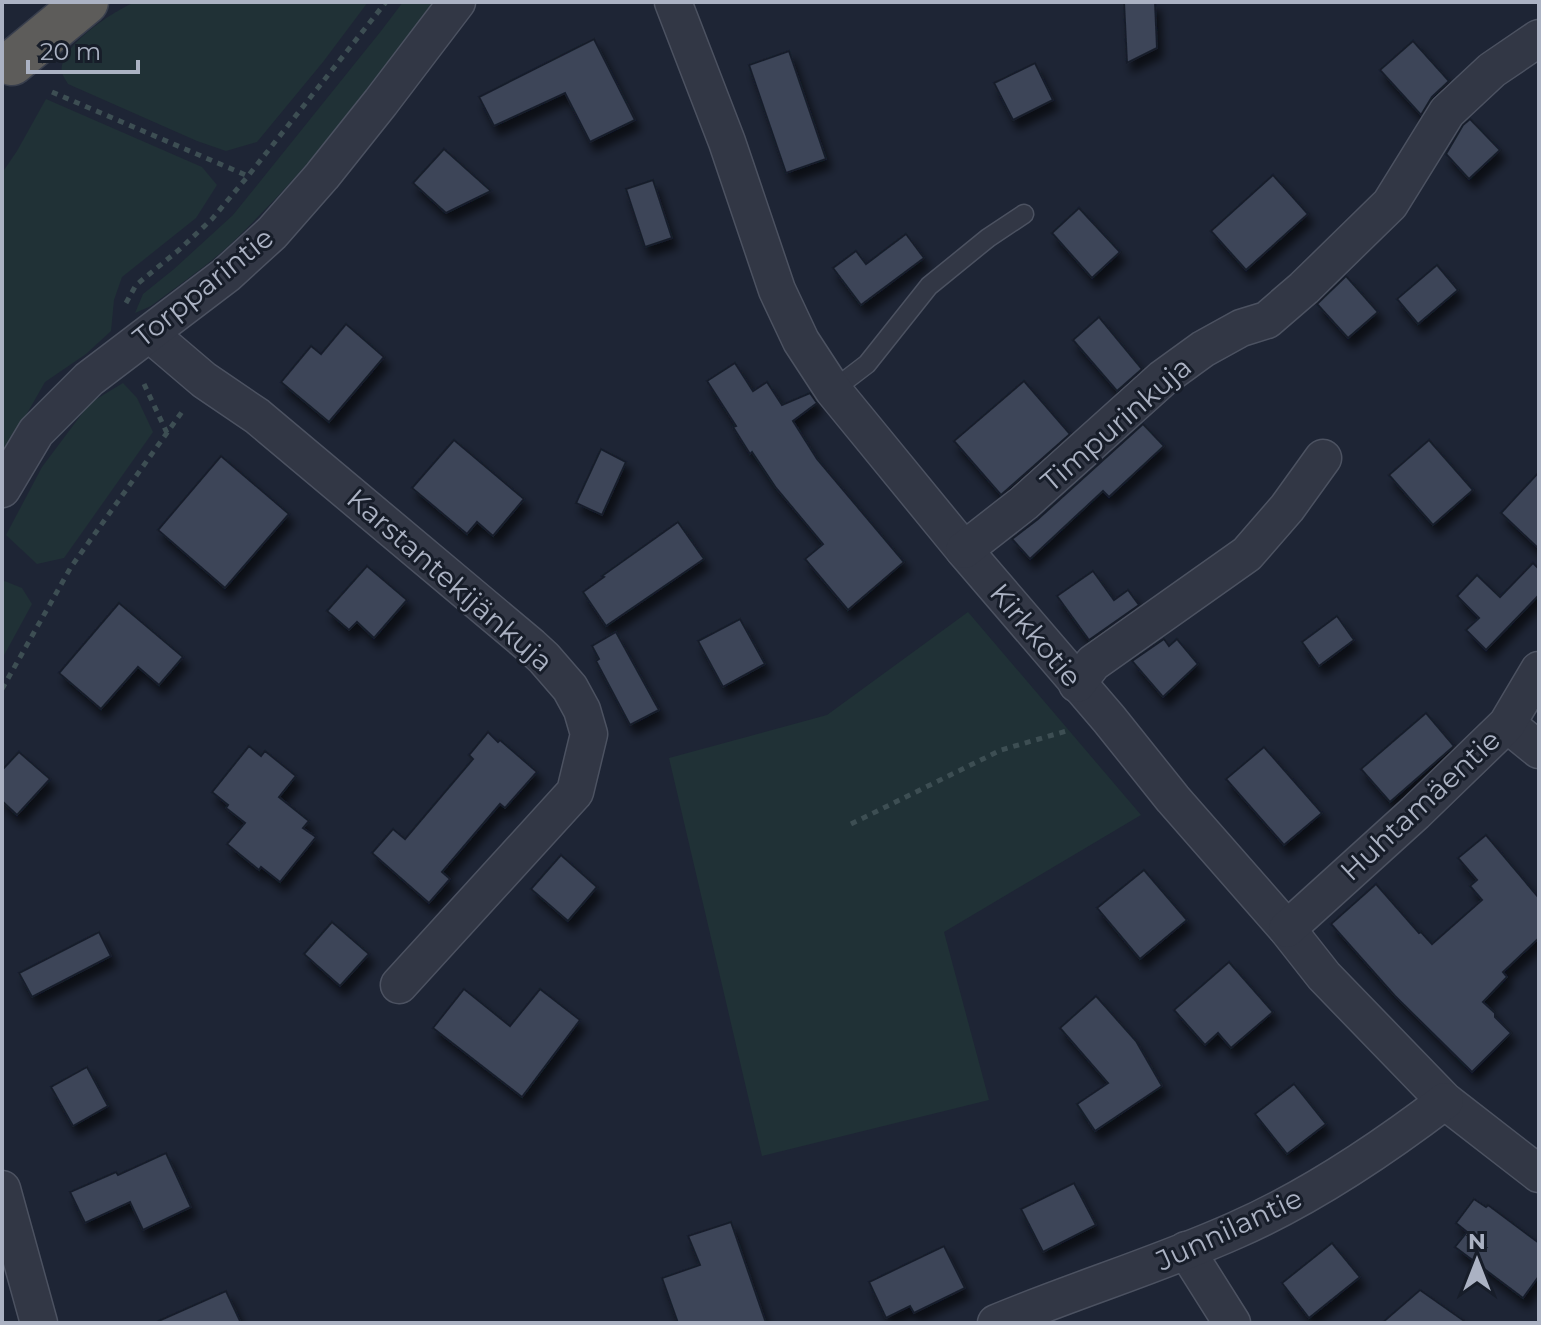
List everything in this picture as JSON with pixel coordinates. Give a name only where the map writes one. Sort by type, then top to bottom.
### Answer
[{"type":"highway","points":[[7,73],[35,2]]},
{"type":"highway","points":[[7,73],[86,2]]},
{"type":"street","name":"Torpparintie","points":[[2,489],[36,432],[89,379],[226,275],[272,233],[352,139],[457,2]]},
{"type":"street","name":"Kirkkotie","points":[[673,2],[727,142],[777,290],[801,341],[833,390],[1324,976],[1445,1101],[1539,1174]]},
{"type":"street","name":"Timpurinkuja","points":[[964,550],[1024,503],[1163,378],[1203,349],[1241,328],[1267,320],[1304,288],[1390,204],[1447,112],[1492,70],[1539,38]]},
{"type":"street","name":"Karstantekijänkuja","points":[[150,334],[204,380],[257,416],[531,646],[570,688],[582,710],[589,734],[575,792],[399,985]]},
{"type":"street","points":[[1077,684],[1093,663],[1247,554],[1287,508],[1323,458]]},
{"type":"street","name":"Huhtamäentie","points":[[1287,929],[1507,724],[1539,670]]},
{"type":"street","points":[[1507,724],[1539,750]]},
{"type":"street","name":"Junnilantie","points":[[996,1323],[1168,1259],[1238,1229],[1315,1188],[1398,1136],[1445,1101]]},
{"type":"street","points":[[2,1189],[39,1323]]},
{"type":"street","points":[[1186,1250],[1232,1323]]},
{"type":"lane","points":[[833,390],[867,364],[929,286],[988,238],[1024,214]]},
{"type":"path","points":[[52,92],[248,176],[386,2]]},
{"type":"path","points":[[2,689],[71,567],[204,380]]},
{"type":"path","points":[[851,824],[1001,750],[1109,719]]},
{"type":"shaded area","points":[[135,2],[368,2],[257,142],[226,151],[68,84],[62,73],[68,52],[101,22]]},
{"type":"shaded area","points":[[403,2],[435,2],[316,153],[228,246],[151,306],[135,313],[143,294],[233,215]]},
{"type":"shaded area","points":[[46,99],[202,167],[217,185],[196,218],[122,277],[114,300],[111,331],[86,354],[45,382],[2,457],[2,173]]},
{"type":"shaded area","points":[[123,383],[137,398],[153,432],[64,558],[37,564],[6,535],[42,467],[90,403]]},
{"type":"shaded area","points":[[2,580],[22,588],[32,604],[2,659]]},
{"type":"shaded area","points":[[968,612],[1141,815],[944,932],[989,1100],[762,1156],[669,758],[827,715]]},
{"type":"building","points":[[1124,2],[1155,2],[1157,48],[1127,63]]},
{"type":"building","points":[[594,39],[635,120],[590,142],[565,93],[494,126],[479,97]]},
{"type":"building","points":[[1413,41],[1449,81],[1432,97],[1421,115],[1380,70]]},
{"type":"building","points":[[789,51],[826,159],[786,173],[749,65]]},
{"type":"building","points":[[1035,63],[1053,100],[1013,120],[994,83]]},
{"type":"building","points":[[1470,119],[1500,150],[1469,179],[1446,154]]},
{"type":"building","points":[[444,149],[491,191],[446,213],[413,183]]},
{"type":"building","points":[[1273,175],[1308,214],[1246,270],[1211,231]]},
{"type":"building","points":[[653,180],[672,238],[645,247],[626,189]]},
{"type":"building","points":[[1079,208],[1120,252],[1092,278],[1052,233]]},
{"type":"building","points":[[906,234],[924,258],[861,305],[833,268],[856,251],[866,264]]},
{"type":"building","points":[[1437,265],[1458,290],[1418,324],[1397,299]]},
{"type":"building","points":[[1346,276],[1378,312],[1348,338],[1317,304]]},
{"type":"building","points":[[1099,317],[1142,369],[1117,391],[1073,340]]},
{"type":"building","points":[[346,324],[384,357],[329,422],[281,382],[311,346],[321,354]]},
{"type":"building","points":[[735,363],[753,391],[767,382],[782,405],[810,393],[817,403],[793,421],[817,459],[904,562],[848,610],[805,559],[823,544],[776,488],[752,452],[750,454],[707,381]]},
{"type":"building","points":[[1024,381],[1070,434],[1001,495],[954,441]]},
{"type":"building","points":[[1143,424],[1164,446],[1109,497],[1103,491],[1030,559],[1012,539]]},
{"type":"building","points":[[454,440],[524,499],[493,536],[477,522],[467,534],[412,488]]},
{"type":"building","points":[[1429,440],[1473,490],[1433,525],[1389,475]]},
{"type":"building","points":[[601,449],[626,462],[602,515],[576,503]]},
{"type":"building","points":[[221,456],[289,514],[225,588],[158,530]]},
{"type":"building","points":[[1539,472],[1539,549],[1501,513]]},
{"type":"building","points":[[678,522],[704,559],[606,626],[583,592]]},
{"type":"building","points":[[1533,563],[1539,569],[1539,595],[1486,650],[1466,630],[1479,618],[1457,596],[1477,575],[1500,597]]},
{"type":"building","points":[[367,566],[407,600],[374,638],[357,622],[349,630],[327,611]]},
{"type":"building","points":[[1093,571],[1114,600],[1128,590],[1139,605],[1089,640],[1057,596]]},
{"type":"building","points":[[119,603],[183,657],[159,685],[138,667],[101,709],[59,673]]},
{"type":"building","points":[[1337,616],[1354,640],[1319,666],[1302,642]]},
{"type":"building","points":[[740,619],[765,664],[723,687],[698,641]]},
{"type":"building","points":[[616,632],[659,710],[630,725],[596,661],[599,659],[592,646]]},
{"type":"building","points":[[1164,639],[1169,646],[1177,639],[1198,664],[1163,697],[1132,661]]},
{"type":"building","points":[[1426,713],[1454,746],[1390,802],[1361,769]]},
{"type":"building","points":[[488,732],[537,772],[505,808],[500,804],[442,872],[450,879],[429,903],[372,853],[393,829],[405,839],[473,759],[469,755]]},
{"type":"building","points":[[249,746],[261,756],[265,751],[296,776],[279,797],[309,821],[303,828],[316,837],[280,882],[261,867],[259,870],[227,844],[245,823],[212,792]]},
{"type":"building","points":[[1264,747],[1322,813],[1284,845],[1226,779]]},
{"type":"building","points":[[19,752],[50,779],[17,815],[2,801],[2,770]]},
{"type":"building","points":[[1486,835],[1539,898],[1539,938],[1503,972],[1507,977],[1483,1002],[1511,1033],[1472,1072],[1395,996],[1331,924],[1376,884],[1432,944],[1482,900],[1470,886],[1477,880],[1458,858]]},
{"type":"building","points":[[561,855],[597,887],[568,921],[531,889]]},
{"type":"building","points":[[1144,870],[1187,920],[1140,959],[1097,908]]},
{"type":"building","points":[[332,922],[369,954],[340,986],[304,954]]},
{"type":"building","points":[[99,932],[111,956],[32,997],[19,973]]},
{"type":"building","points":[[1229,962],[1273,1012],[1231,1048],[1218,1033],[1205,1045],[1174,1010]]},
{"type":"building","points":[[464,989],[510,1026],[540,989],[580,1020],[522,1097],[433,1028]]},
{"type":"building","points":[[1096,996],[1136,1041],[1162,1086],[1095,1131],[1077,1104],[1108,1083],[1060,1028]]},
{"type":"building","points":[[87,1067],[108,1106],[73,1126],[51,1087]]},
{"type":"building","points":[[1294,1084],[1326,1124],[1287,1154],[1255,1114]]},
{"type":"building","points":[[166,1153],[191,1207],[143,1230],[130,1202],[85,1223],[70,1192]]},
{"type":"building","points":[[1074,1183],[1096,1225],[1043,1252],[1021,1209]]},
{"type":"building","points":[[1474,1199],[1486,1207],[1488,1205],[1539,1243],[1539,1276],[1523,1298],[1455,1247],[1467,1232],[1456,1223]]},
{"type":"building","points":[[731,1222],[766,1323],[678,1323],[662,1278],[700,1265],[688,1236]]},
{"type":"building","points":[[1332,1243],[1360,1277],[1309,1318],[1282,1283]]},
{"type":"building","points":[[944,1246],[965,1288],[914,1313],[910,1306],[886,1318],[869,1282]]},
{"type":"building","points":[[1420,1290],[1467,1323],[1382,1323]]},
{"type":"building","points":[[226,1291],[241,1323],[154,1323]]}]
